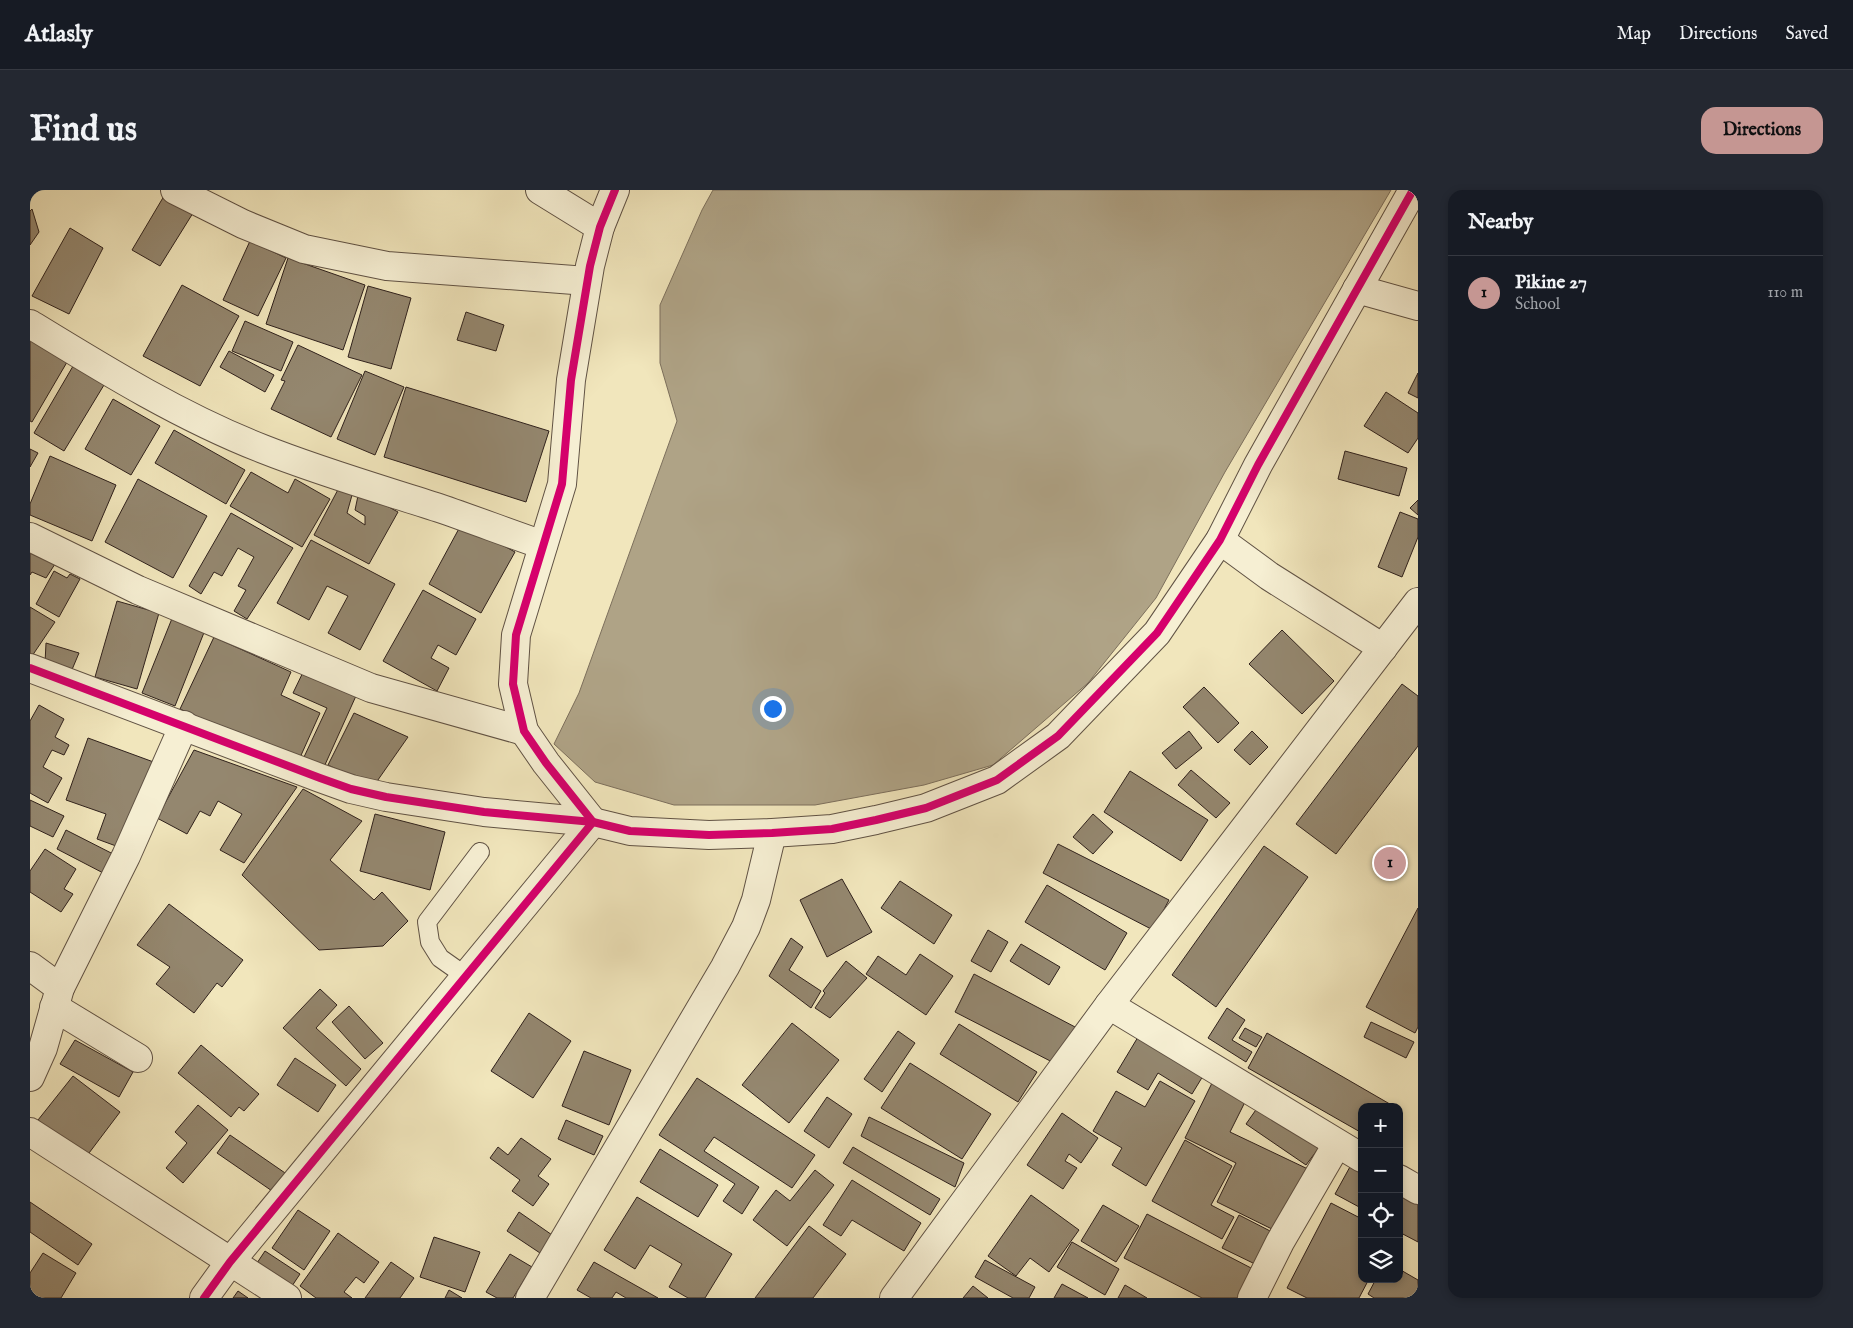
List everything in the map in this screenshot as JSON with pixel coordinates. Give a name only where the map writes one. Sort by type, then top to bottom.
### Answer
[{"type":"street","points":[[175,190],[243,224],[304,249],[387,266],[587,282]]},
{"type":"street","points":[[540,190],[600,227]]},
{"type":"street","points":[[593,822],[546,763],[524,730],[513,684],[516,636],[562,484],[572,380],[587,282],[600,227],[615,190]]},
{"type":"street","points":[[30,668],[320,778],[351,789],[386,797],[484,812],[593,822],[630,831],[709,835],[772,834],[832,829],[926,808],[997,780],[1058,736],[1157,633],[1220,540],[1258,465],[1413,190]]},
{"type":"street","points":[[1357,289],[1418,306]]},
{"type":"street","points":[[30,324],[128,384],[254,446],[361,485],[439,508],[543,545]]},
{"type":"street","points":[[30,538],[138,590],[370,688],[524,730]]},
{"type":"street","points":[[1220,540],[1269,576],[1388,642]]},
{"type":"street","points":[[894,1298],[1109,1005],[1418,602]]},
{"type":"street","points":[[1388,642],[1418,627]]},
{"type":"street","points":[[30,1077],[43,1048],[57,997],[126,856],[184,725]]},
{"type":"street","points":[[204,1298],[230,1262],[593,822]]},
{"type":"street","points":[[530,1298],[725,967],[746,927],[756,900],[772,834]]},
{"type":"street","points":[[30,966],[57,997],[138,1058]]},
{"type":"street","points":[[1109,1005],[1358,1156]]},
{"type":"street","points":[[30,1132],[287,1298]]},
{"type":"street","points":[[1252,1298],[1280,1242],[1337,1144]]},
{"type":"street","points":[[1403,1181],[1418,1190]]},
{"type":"lane","points":[[467,977],[440,958],[430,942],[427,922],[480,852]]},
{"type":"shaded area","points":[[713,190],[1391,190],[1225,472],[1156,598],[1088,683],[993,765],[924,785],[815,805],[674,805],[595,782],[554,744],[579,693],[677,421],[660,363],[660,305],[702,210]]},
{"type":"building","points":[[164,196],[193,213],[160,266],[132,250]]},
{"type":"building","points":[[32,209],[39,232],[30,245],[30,211]]},
{"type":"building","points":[[70,228],[103,248],[69,314],[32,296]]},
{"type":"building","points":[[250,241],[286,258],[258,316],[223,300]]},
{"type":"building","points":[[288,258],[365,285],[343,350],[266,324]]},
{"type":"building","points":[[182,285],[239,316],[200,386],[143,356]]},
{"type":"building","points":[[368,286],[411,298],[391,369],[348,357]]},
{"type":"building","points":[[466,312],[504,325],[496,351],[457,340]]},
{"type":"building","points":[[245,321],[293,342],[281,371],[232,351]]},
{"type":"building","points":[[30,340],[70,357],[32,422],[30,421]]},
{"type":"building","points":[[298,345],[362,375],[331,437],[271,409],[285,381],[281,380]]},
{"type":"building","points":[[229,351],[274,375],[265,392],[220,367]]},
{"type":"building","points":[[76,361],[107,380],[64,451],[34,433]]},
{"type":"building","points":[[365,371],[404,387],[375,455],[337,439]]},
{"type":"building","points":[[1418,373],[1418,398],[1408,393]]},
{"type":"building","points":[[406,387],[549,431],[526,502],[384,457]]},
{"type":"building","points":[[1386,392],[1418,413],[1418,438],[1408,453],[1364,426]]},
{"type":"building","points":[[113,399],[160,426],[131,475],[85,449]]},
{"type":"building","points":[[174,430],[245,470],[226,504],[155,463]]},
{"type":"building","points":[[30,449],[38,453],[30,467]]},
{"type":"building","points":[[1345,451],[1407,468],[1399,496],[1338,479]]},
{"type":"building","points":[[50,456],[116,485],[92,541],[30,515],[30,504]]},
{"type":"building","points":[[251,472],[288,493],[295,479],[330,499],[302,547],[230,506]]},
{"type":"building","points":[[138,479],[207,516],[173,578],[105,542]]},
{"type":"building","points":[[342,482],[354,488],[347,513],[365,525],[365,516],[355,510],[359,491],[398,512],[369,564],[314,535]]},
{"type":"building","points":[[1418,500],[1418,515],[1410,508]]},
{"type":"building","points":[[1400,512],[1418,519],[1418,537],[1402,577],[1378,567]]},
{"type":"building","points":[[231,513],[293,548],[247,619],[234,611],[246,590],[238,586],[254,557],[238,548],[222,576],[214,572],[201,594],[189,586]]},
{"type":"building","points":[[462,523],[515,552],[481,613],[429,584]]},
{"type":"building","points":[[311,540],[395,584],[360,650],[328,633],[348,596],[327,586],[309,620],[277,603]]},
{"type":"building","points":[[30,553],[55,564],[46,578],[32,572],[30,575]]},
{"type":"building","points":[[54,571],[67,578],[70,574],[80,579],[59,617],[36,604]]},
{"type":"building","points":[[423,590],[476,619],[456,655],[438,645],[431,658],[449,668],[437,691],[383,661]]},
{"type":"building","points":[[117,601],[159,613],[137,689],[95,677]]},
{"type":"building","points":[[30,607],[55,622],[30,659]]},
{"type":"building","points":[[173,616],[205,630],[175,706],[142,693]]},
{"type":"building","points":[[1282,630],[1334,681],[1302,714],[1249,664]]},
{"type":"building","points":[[214,637],[291,672],[281,695],[320,713],[298,762],[180,709]]},
{"type":"building","points":[[46,643],[79,653],[71,672],[45,663]]},
{"type":"building","points":[[307,664],[360,687],[324,767],[304,757],[327,708],[293,693]]},
{"type":"building","points":[[1402,684],[1418,696],[1418,746],[1336,854],[1296,824]]},
{"type":"building","points":[[1204,687],[1239,723],[1218,743],[1183,707]]},
{"type":"building","points":[[39,705],[64,719],[55,737],[69,745],[64,755],[52,750],[43,767],[62,778],[48,803],[30,793],[30,721]]},
{"type":"building","points":[[354,713],[408,737],[373,787],[328,765]]},
{"type":"building","points":[[1189,731],[1202,748],[1176,769],[1162,753]]},
{"type":"building","points":[[1252,731],[1268,747],[1250,765],[1234,750]]},
{"type":"building","points":[[88,738],[159,764],[127,850],[97,839],[106,814],[66,800]]},
{"type":"building","points":[[194,750],[297,787],[244,863],[220,850],[242,814],[218,801],[210,816],[200,811],[187,834],[157,818]]},
{"type":"building","points":[[1191,770],[1230,803],[1216,818],[1178,785]]},
{"type":"building","points":[[1130,771],[1208,820],[1181,861],[1104,812]]},
{"type":"building","points":[[303,789],[362,821],[330,860],[374,900],[382,892],[408,921],[383,946],[319,950],[242,875]]},
{"type":"building","points":[[30,800],[64,816],[53,837],[30,826]]},
{"type":"building","points":[[375,814],[445,832],[430,890],[360,871]]},
{"type":"building","points":[[1093,814],[1113,832],[1093,854],[1073,837]]},
{"type":"building","points":[[66,830],[119,857],[109,876],[57,849]]},
{"type":"building","points":[[1058,844],[1169,900],[1153,930],[1043,873]]},
{"type":"building","points":[[1264,846],[1308,877],[1216,1007],[1172,975]]},
{"type":"building","points":[[45,849],[76,869],[64,889],[73,894],[61,912],[30,892],[30,871]]},
{"type":"building","points":[[842,879],[872,932],[827,957],[800,900]]},
{"type":"building","points":[[900,881],[952,915],[934,944],[881,908]]},
{"type":"building","points":[[1047,885],[1127,933],[1105,970],[1025,922]]},
{"type":"building","points":[[169,904],[243,960],[222,987],[217,983],[194,1013],[156,984],[170,967],[137,945]]},
{"type":"building","points":[[1418,908],[1418,1027],[1415,1033],[1366,1007]]},
{"type":"building","points":[[988,930],[1008,942],[991,972],[971,961]]},
{"type":"building","points":[[791,938],[803,947],[789,970],[821,991],[811,1008],[769,976]]},
{"type":"building","points":[[1021,944],[1060,967],[1049,985],[1010,961]]},
{"type":"building","points":[[920,954],[953,976],[926,1015],[866,974],[878,956],[906,975]]},
{"type":"building","points":[[846,961],[867,978],[830,1018],[815,1008],[825,993],[823,991]]},
{"type":"building","points":[[974,974],[1077,1028],[1058,1065],[955,1012]]},
{"type":"building","points":[[320,989],[337,1005],[316,1028],[361,1069],[346,1086],[283,1028]]},
{"type":"building","points":[[349,1006],[383,1043],[365,1059],[332,1022]]},
{"type":"building","points":[[1227,1008],[1245,1020],[1232,1040],[1252,1052],[1246,1062],[1208,1038]]},
{"type":"building","points":[[529,1013],[571,1041],[533,1098],[491,1071]]},
{"type":"building","points":[[1371,1022],[1414,1042],[1406,1058],[1364,1037]]},
{"type":"building","points":[[792,1023],[839,1060],[789,1123],[742,1085]]},
{"type":"building","points":[[959,1024],[1037,1072],[1018,1102],[940,1054]]},
{"type":"building","points":[[1245,1028],[1262,1037],[1256,1047],[1239,1038]]},
{"type":"building","points":[[898,1031],[915,1043],[882,1092],[864,1079]]},
{"type":"building","points":[[1141,1032],[1206,1071],[1192,1094],[1158,1073],[1148,1090],[1117,1072]]},
{"type":"building","points":[[1267,1033],[1388,1103],[1358,1103],[1358,1131],[1248,1068]]},
{"type":"building","points":[[75,1040],[133,1072],[119,1097],[60,1064]]},
{"type":"building","points":[[201,1045],[259,1094],[244,1111],[239,1107],[231,1117],[178,1073]]},
{"type":"building","points":[[584,1051],[631,1070],[609,1125],[562,1106]]},
{"type":"building","points":[[295,1058],[336,1085],[318,1112],[277,1085]]},
{"type":"building","points":[[910,1063],[991,1114],[962,1159],[881,1108]]},
{"type":"building","points":[[73,1076],[120,1112],[86,1157],[38,1120]]},
{"type":"building","points":[[697,1078],[815,1155],[792,1188],[714,1137],[704,1151],[759,1187],[742,1214],[723,1201],[735,1184],[659,1135]]},
{"type":"building","points":[[1160,1081],[1195,1101],[1146,1186],[1112,1165],[1122,1148],[1093,1131],[1116,1091],[1145,1107]]},
{"type":"building","points":[[1212,1083],[1246,1100],[1230,1132],[1310,1170],[1280,1233],[1217,1202],[1236,1163],[1185,1138]]},
{"type":"building","points":[[827,1097],[852,1114],[829,1148],[804,1131]]},
{"type":"building","points":[[1260,1104],[1321,1145],[1306,1165],[1246,1124]]},
{"type":"building","points":[[198,1105],[228,1130],[183,1183],[166,1168],[187,1143],[175,1132]]},
{"type":"building","points":[[1062,1113],[1098,1138],[1081,1163],[1069,1154],[1065,1161],[1077,1168],[1063,1189],[1027,1165]]},
{"type":"building","points":[[869,1117],[964,1163],[955,1187],[861,1136]]},
{"type":"building","points":[[566,1120],[603,1136],[594,1155],[558,1139]]},
{"type":"building","points":[[230,1135],[288,1175],[275,1193],[217,1153]]},
{"type":"building","points":[[521,1138],[551,1159],[538,1176],[549,1184],[533,1206],[512,1191],[520,1180],[490,1158],[498,1147],[508,1155]]},
{"type":"building","points":[[1185,1140],[1232,1166],[1211,1205],[1234,1217],[1222,1239],[1152,1201]]},
{"type":"building","points":[[853,1147],[940,1199],[930,1215],[843,1163]]},
{"type":"building","points":[[660,1149],[718,1185],[698,1217],[640,1182]]},
{"type":"building","points":[[1351,1165],[1358,1168],[1358,1206],[1335,1194]]},
{"type":"building","points":[[815,1170],[834,1185],[787,1246],[753,1220],[776,1190],[790,1201]]},
{"type":"building","points":[[852,1180],[921,1223],[904,1251],[852,1220],[841,1236],[823,1225]]},
{"type":"building","points":[[1403,1191],[1418,1200],[1418,1242],[1403,1234]]},
{"type":"building","points":[[1031,1195],[1079,1230],[1049,1272],[1030,1258],[1016,1276],[988,1256]]},
{"type":"building","points":[[637,1197],[732,1254],[705,1298],[688,1298],[669,1287],[682,1264],[650,1245],[635,1269],[604,1250]]},
{"type":"building","points":[[30,1202],[92,1244],[78,1265],[30,1232]]},
{"type":"building","points":[[1331,1203],[1358,1217],[1358,1283],[1367,1283],[1359,1298],[1307,1298],[1287,1288]]},
{"type":"building","points":[[1103,1205],[1139,1226],[1116,1262],[1081,1241]]},
{"type":"building","points":[[298,1210],[330,1231],[304,1270],[272,1248]]},
{"type":"building","points":[[519,1212],[555,1237],[543,1255],[507,1231]]},
{"type":"building","points":[[1147,1214],[1253,1269],[1238,1298],[1202,1298],[1124,1258]]},
{"type":"building","points":[[1239,1215],[1274,1233],[1257,1265],[1222,1248]]},
{"type":"building","points":[[809,1226],[846,1254],[813,1298],[755,1298]]},
{"type":"building","points":[[338,1233],[379,1262],[364,1283],[356,1277],[344,1292],[352,1298],[316,1298],[300,1286]]},
{"type":"building","points":[[434,1237],[480,1252],[465,1292],[420,1277]]},
{"type":"building","points":[[1072,1242],[1119,1269],[1105,1295],[1057,1267]]},
{"type":"building","points":[[265,1251],[300,1274],[290,1289],[255,1266]]},
{"type":"building","points":[[43,1253],[76,1273],[61,1298],[30,1298],[30,1273]]},
{"type":"building","points":[[510,1254],[532,1267],[513,1298],[497,1298],[486,1292]]},
{"type":"building","points":[[985,1260],[1035,1287],[1029,1298],[1013,1298],[975,1277]]},
{"type":"building","points":[[391,1262],[414,1278],[400,1298],[365,1298]]},
{"type":"building","points":[[594,1262],[658,1298],[626,1298],[616,1292],[612,1298],[591,1298],[577,1290]]},
{"type":"building","points":[[1403,1271],[1418,1280],[1418,1298],[1374,1298],[1368,1294],[1374,1283],[1403,1283]]},
{"type":"building","points":[[1062,1284],[1088,1298],[1054,1298]]},
{"type":"building","points":[[1125,1285],[1147,1298],[1118,1298]]},
{"type":"building","points":[[973,1286],[988,1298],[963,1298]]},
{"type":"building","points":[[449,1290],[462,1298],[445,1298]]},
{"type":"building","points":[[238,1291],[248,1298],[233,1298]]},
{"type":"cycle path","points":[[204,1298],[230,1262],[593,822],[546,763],[524,731],[513,684],[516,635],[562,484],[571,380],[590,266],[600,227],[615,190]]},
{"type":"cycle path","points":[[30,668],[320,778],[351,789],[386,797],[484,812],[593,822],[630,831],[709,835],[832,829],[926,808],[997,780],[1058,736],[1157,633],[1220,540],[1258,465],[1413,190]]},
{"type":"place","name":"Pikine 27","points":[[1390,863]]}]
